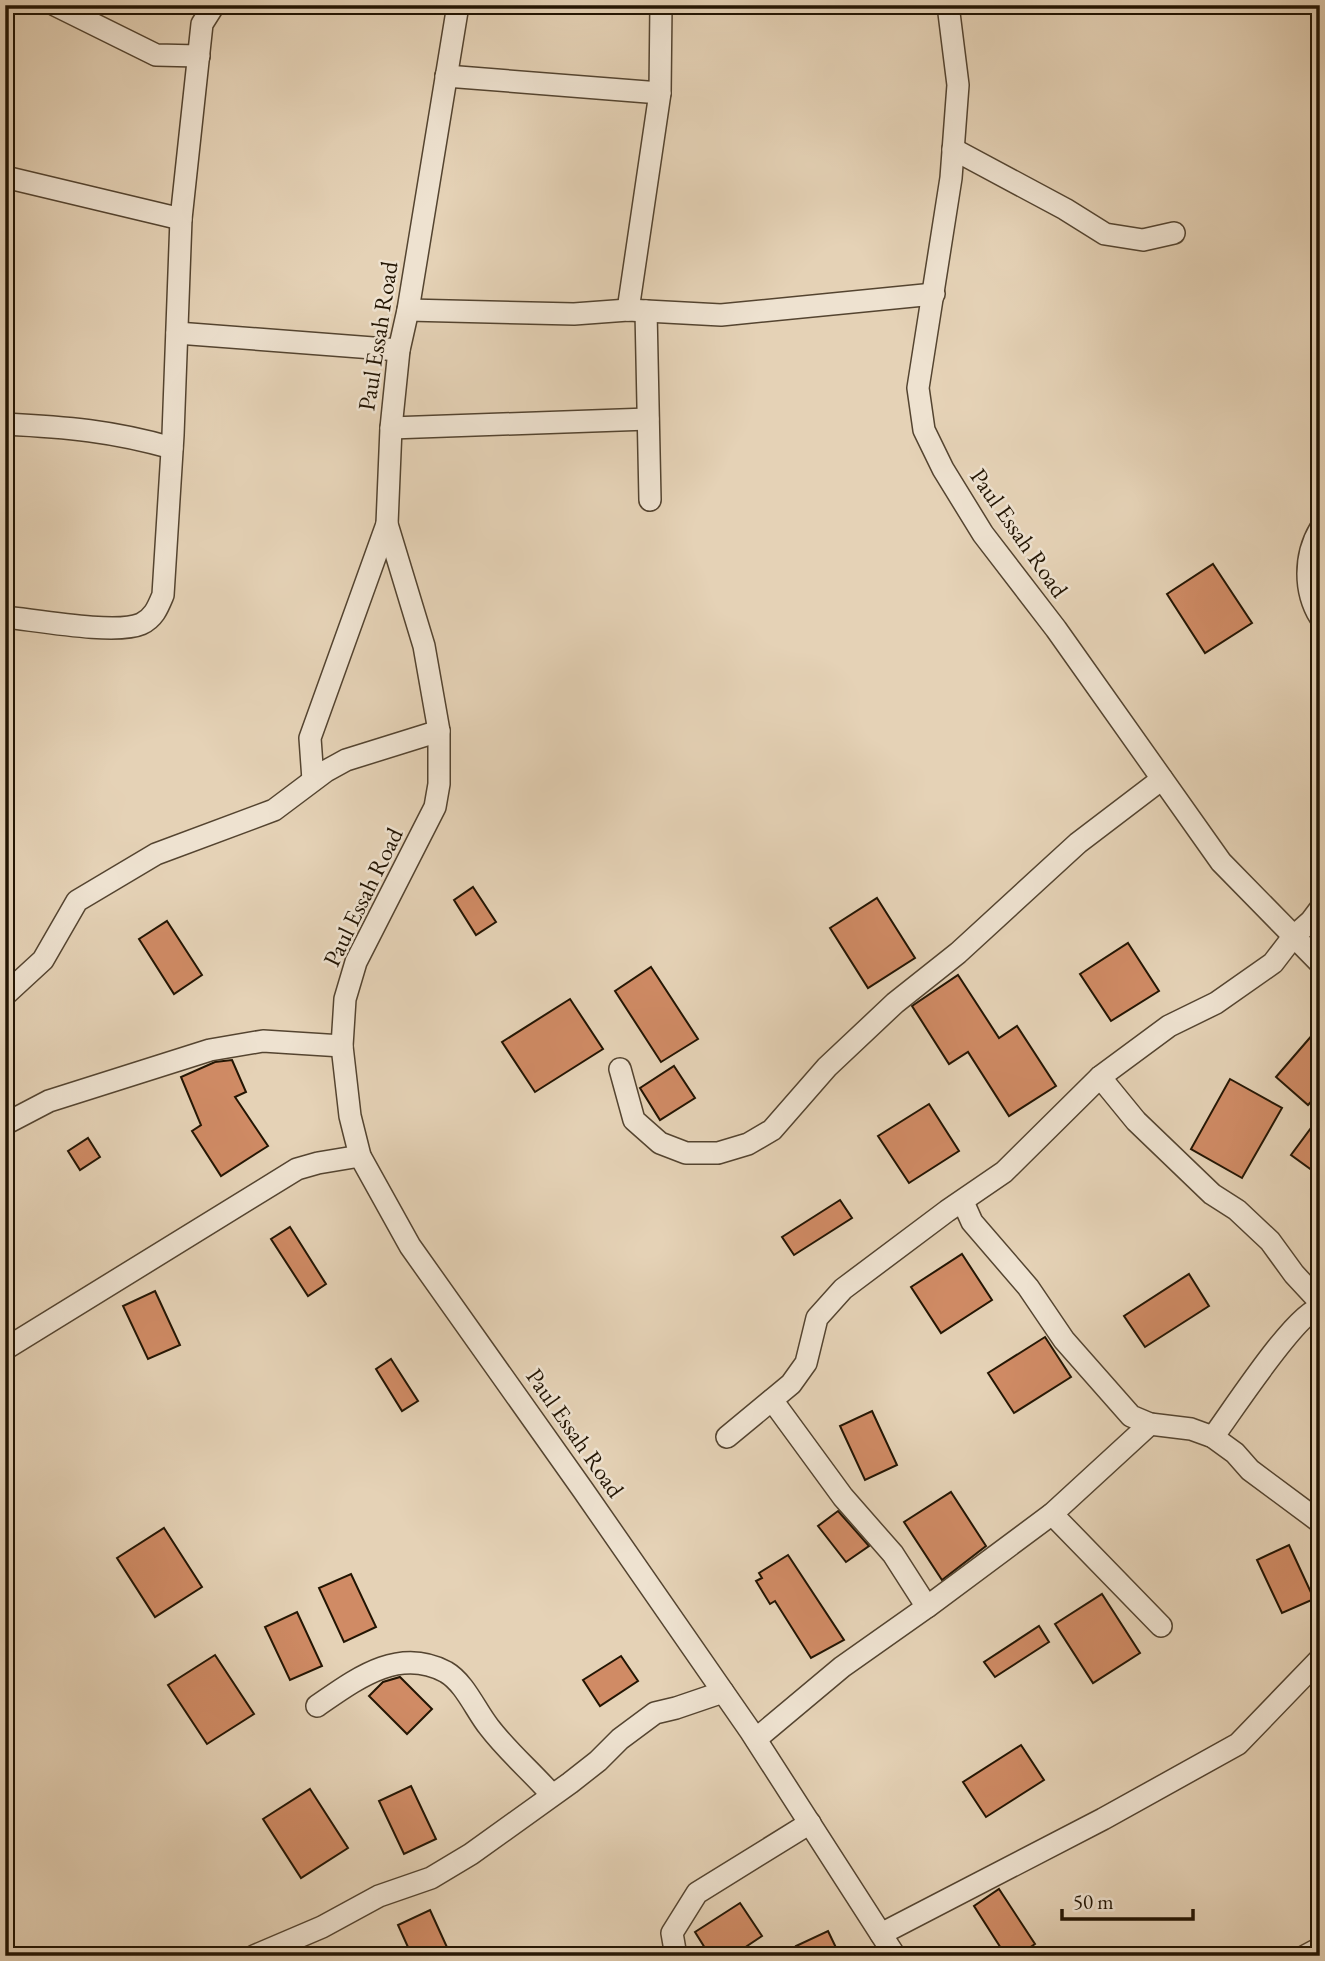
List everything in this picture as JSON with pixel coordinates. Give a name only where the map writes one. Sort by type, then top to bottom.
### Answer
[{"type":"street","points":[[55,5],[156,55],[199,56]]},
{"type":"street","points":[[5,617],[122,629],[142,623],[157,611],[163,595],[181,219],[202,24],[214,5]]},
{"type":"street","name":"Paul Essah Road","points":[[458,5],[408,310],[398,350],[387,524],[424,646],[439,732],[439,784],[435,807],[356,962],[345,999],[342,1045],[350,1116],[360,1156],[410,1246],[756,1739],[895,1956]]},
{"type":"street","points":[[650,500],[648,419],[637,311],[660,93],[661,5]]},
{"type":"street","name":"Paul Essah Road","points":[[948,5],[958,85],[951,178],[918,388],[924,430],[943,469],[983,534],[1056,629],[1221,862],[1320,962]]},
{"type":"street","points":[[446,76],[660,93]]},
{"type":"street","points":[[953,149],[1065,209],[1105,234],[1143,240],[1174,233]]},
{"type":"street","points":[[5,177],[181,219]]},
{"type":"street","points":[[408,310],[721,314],[934,294]]},
{"type":"street","points":[[177,333],[398,350]]},
{"type":"street","points":[[391,428],[648,419]]},
{"type":"street","points":[[5,424],[67,427],[126,435],[172,448]]},
{"type":"street","points":[[313,780],[310,738],[387,524]]},
{"type":"street","points":[[1320,529],[1310,556],[1307,575],[1310,595],[1320,617]]},
{"type":"street","points":[[5,995],[43,960],[77,901],[156,854],[274,810],[313,780],[346,760],[439,732]]},
{"type":"street","points":[[620,1069],[634,1120],[660,1143],[686,1153],[718,1153],[748,1144],[772,1130],[827,1067],[895,1003],[958,953],[1079,843],[1162,779]]},
{"type":"street","points":[[727,1437],[800,1374],[806,1363],[817,1318],[843,1289],[1003,1172],[1100,1077],[1169,1026],[1216,1003],[1248,983],[1273,963],[1320,909]]},
{"type":"street","points":[[5,1124],[49,1101],[210,1051],[263,1041],[342,1045]]},
{"type":"street","points":[[1100,1077],[1136,1121],[1212,1194],[1237,1210],[1270,1241],[1320,1305],[1303,1317],[1213,1437]]},
{"type":"street","points":[[5,1349],[296,1169],[360,1156]]},
{"type":"street","points":[[962,1202],[972,1222],[1028,1287],[1064,1340],[1131,1416],[1150,1424],[1191,1429],[1213,1437],[1235,1453],[1250,1470],[1320,1522]]},
{"type":"street","points":[[772,1400],[844,1497],[892,1554],[927,1607]]},
{"type":"street","points":[[756,1739],[842,1667],[1052,1514],[1150,1424]]},
{"type":"street","points":[[1052,1514],[1161,1626]]},
{"type":"street","points":[[881,1934],[1104,1819],[1238,1744],[1320,1659]]},
{"type":"street","points":[[317,1706],[349,1684],[391,1664],[426,1666],[447,1673],[463,1690],[490,1728],[552,1795]]},
{"type":"street","points":[[254,1956],[321,1927],[379,1896],[431,1878],[471,1854],[552,1795],[655,1713],[723,1692]]},
{"type":"street","points":[[676,1956],[672,1933],[697,1893],[810,1824]]},
{"type":"street","points":[[1305,1956],[1320,1948]]},
{"type":"building","points":[[1213,564],[1252,623],[1205,653],[1167,594]]},
{"type":"building","points":[[473,887],[496,922],[476,935],[454,900]]},
{"type":"building","points":[[877,898],[915,958],[868,988],[830,928]]},
{"type":"building","points":[[167,921],[202,975],[174,994],[139,939]]},
{"type":"building","points":[[1128,943],[1159,991],[1111,1021],[1080,974]]},
{"type":"building","points":[[651,967],[698,1039],[661,1062],[615,991]]},
{"type":"building","points":[[958,975],[999,1038],[1017,1026],[1056,1086],[1009,1116],[968,1052],[949,1064],[912,1006]]},
{"type":"building","points":[[570,999],[603,1049],[535,1092],[502,1042]]},
{"type":"building","points":[[1320,1026],[1320,1092],[1308,1105],[1276,1077]]},
{"type":"building","points":[[232,1060],[246,1092],[235,1097],[268,1146],[221,1176],[192,1131],[201,1125],[181,1077],[215,1062]]},
{"type":"building","points":[[674,1066],[695,1098],[660,1120],[640,1088]]},
{"type":"building","points":[[1230,1079],[1282,1108],[1242,1178],[1191,1149]]},
{"type":"building","points":[[929,1104],[959,1151],[909,1183],[878,1136]]},
{"type":"building","points":[[1311,1128],[1320,1135],[1320,1176],[1291,1155]]},
{"type":"building","points":[[88,1138],[100,1157],[80,1170],[68,1151]]},
{"type":"building","points":[[840,1200],[852,1218],[794,1255],[782,1237]]},
{"type":"building","points":[[290,1227],[326,1284],[308,1296],[271,1239]]},
{"type":"building","points":[[962,1254],[992,1300],[941,1333],[911,1287]]},
{"type":"building","points":[[1189,1274],[1209,1306],[1145,1347],[1124,1316]]},
{"type":"building","points":[[155,1291],[180,1345],[148,1359],[123,1306]]},
{"type":"building","points":[[1045,1337],[1071,1377],[1014,1413],[988,1373]]},
{"type":"building","points":[[391,1359],[418,1401],[402,1411],[376,1369]]},
{"type":"building","points":[[872,1411],[897,1465],[865,1480],[840,1426]]},
{"type":"building","points":[[951,1492],[986,1546],[942,1580],[904,1522]]},
{"type":"building","points":[[838,1511],[869,1546],[846,1562],[818,1526]]},
{"type":"building","points":[[164,1528],[202,1587],[155,1617],[117,1558]]},
{"type":"building","points":[[1289,1545],[1314,1599],[1282,1613],[1257,1560]]},
{"type":"building","points":[[788,1555],[844,1640],[811,1658],[775,1601],[770,1604],[756,1581],[762,1578],[759,1573]]},
{"type":"building","points":[[351,1574],[376,1627],[344,1642],[319,1588]]},
{"type":"building","points":[[1102,1594],[1140,1653],[1093,1683],[1055,1624]]},
{"type":"building","points":[[297,1612],[322,1666],[290,1680],[265,1627]]},
{"type":"building","points":[[1039,1626],[1049,1642],[995,1677],[984,1662]]},
{"type":"building","points":[[215,1655],[254,1714],[207,1744],[168,1685]]},
{"type":"building","points":[[621,1656],[638,1681],[600,1706],[583,1680]]},
{"type":"building","points":[[400,1677],[432,1709],[407,1734],[369,1696],[383,1682]]},
{"type":"building","points":[[1021,1745],[1044,1780],[986,1817],[963,1782]]},
{"type":"building","points":[[411,1786],[436,1839],[404,1854],[379,1801]]},
{"type":"building","points":[[310,1789],[348,1848],[301,1878],[263,1819]]},
{"type":"building","points":[[999,1889],[1035,1944],[1017,1956],[1006,1956],[974,1906]]},
{"type":"building","points":[[740,1903],[762,1936],[732,1956],[710,1956],[695,1932]]},
{"type":"building","points":[[430,1910],[451,1956],[412,1956],[398,1925]]},
{"type":"building","points":[[828,1931],[840,1956],[801,1956],[796,1946]]}]
